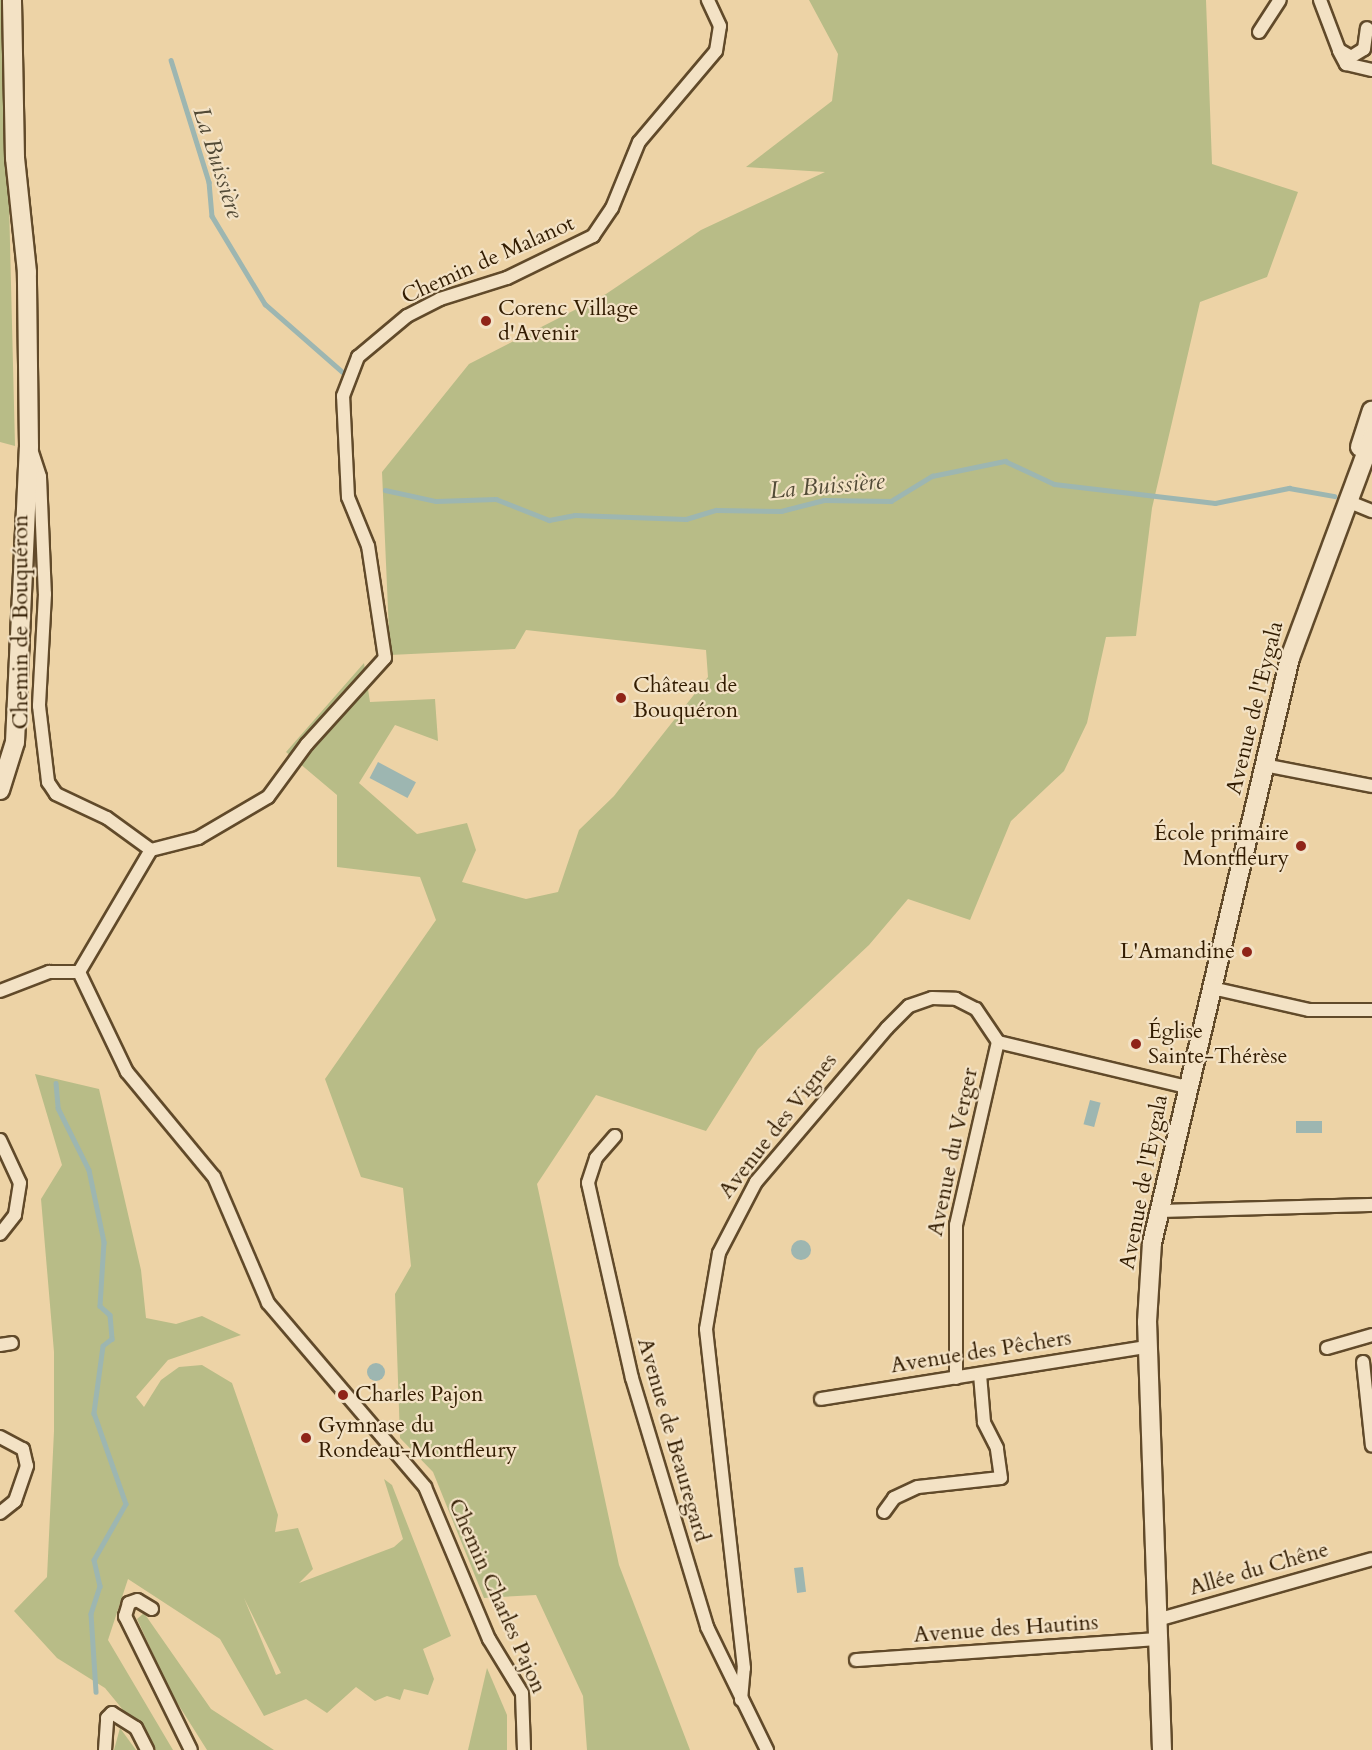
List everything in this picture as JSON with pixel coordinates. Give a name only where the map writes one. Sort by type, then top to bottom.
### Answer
[{"type":"street","points":[[0,790],[15,742],[29,447],[27,272],[15,158],[12,0]]},
{"type":"street","name":"Chemin de Malanot","points":[[151,850],[198,838],[268,797],[307,744],[385,658],[368,546],[348,497],[344,396],[358,357],[407,316],[440,299],[507,278],[593,236],[612,208],[639,142],[716,51],[720,26],[708,0]]},
{"type":"street","points":[[1258,32],[1280,0]]},
{"type":"street","points":[[1320,0],[1346,64],[1372,70]]},
{"type":"street","points":[[1339,50],[1358,57],[1367,28]]},
{"type":"street","name":"Avenue de l'Eygala","points":[[1347,501],[1372,411]]},
{"type":"street","name":"Avenue de l'Eygala","points":[[1162,1750],[1147,1347],[1150,1259],[1158,1211],[1187,1087],[1300,623],[1372,437]]},
{"type":"street","name":"Chemin de Bouquéron","points":[[29,447],[40,477],[42,657],[39,706],[48,783],[56,794],[107,818],[151,850]]},
{"type":"street","points":[[1347,501],[1372,511]]},
{"type":"street","points":[[1264,765],[1372,786]]},
{"type":"street","points":[[0,991],[49,972],[79,972],[151,850]]},
{"type":"street","name":"Chemin Charles Pajon","points":[[79,972],[127,1072],[214,1177],[268,1303],[424,1487],[489,1639],[522,1693],[524,1750]]},
{"type":"street","points":[[1212,988],[1292,1006],[1372,1010]]},
{"type":"street","name":"Avenue des Vignes","points":[[741,1700],[744,1668],[706,1329],[723,1242],[778,1154],[851,1065],[909,1006],[932,998],[956,999],[976,1009],[998,1042]]},
{"type":"street","points":[[998,1042],[1187,1087]]},
{"type":"street","name":"Avenue du Verger","points":[[956,1378],[956,1225],[998,1042]]},
{"type":"street","name":"Avenue de Beauregard","points":[[615,1136],[596,1158],[588,1183],[608,1282],[669,1510],[707,1627],[767,1750]]},
{"type":"street","points":[[0,1140],[20,1183],[15,1215],[0,1234]]},
{"type":"street","points":[[1158,1211],[1372,1205]]},
{"type":"street","points":[[1327,1348],[1372,1335]]},
{"type":"street","name":"Avenue des Pêchers","points":[[821,1399],[1147,1347]]},
{"type":"street","points":[[1363,1362],[1372,1446]]},
{"type":"street","points":[[884,1512],[894,1498],[918,1487],[1001,1478],[997,1448],[984,1422],[980,1374]]},
{"type":"street","points":[[0,1437],[23,1449],[27,1466],[15,1501],[0,1513]]},
{"type":"street","name":"Allée du Chêne","points":[[1157,1620],[1372,1559]]},
{"type":"street","points":[[152,1609],[137,1600],[129,1603],[125,1616],[191,1750]]},
{"type":"street","name":"Avenue des Hautins","points":[[856,1660],[1158,1639]]},
{"type":"street","points":[[105,1750],[107,1718],[112,1713],[136,1728],[147,1750]]},
{"type":"green space","points":[[0,0],[4,0],[15,446],[0,442]]},
{"type":"green space","points":[[809,0],[1206,0],[1212,164],[1298,192],[1267,277],[1200,302],[1152,508],[1136,636],[1106,637],[1087,723],[1064,771],[1011,821],[970,920],[908,899],[869,945],[758,1049],[706,1131],[596,1095],[537,1184],[619,1565],[690,1750],[587,1750],[583,1696],[536,1595],[484,1598],[433,1472],[400,1438],[395,1294],[411,1266],[403,1188],[361,1177],[325,1079],[436,920],[420,877],[337,867],[337,795],[286,752],[364,663],[370,702],[435,699],[438,741],[395,725],[359,783],[417,834],[467,823],[476,850],[462,882],[526,899],[558,892],[579,830],[614,796],[708,677],[706,650],[526,630],[515,649],[390,655],[382,472],[469,364],[606,294],[701,230],[825,172],[746,167],[832,101],[838,54]]},
{"type":"green space","points":[[35,1074],[99,1089],[141,1270],[146,1318],[176,1324],[202,1316],[241,1335],[168,1360],[136,1397],[144,1407],[161,1380],[179,1367],[202,1365],[232,1383],[278,1515],[275,1532],[298,1528],[313,1569],[299,1583],[394,1547],[403,1539],[384,1479],[392,1485],[451,1636],[423,1649],[434,1679],[428,1695],[404,1689],[400,1700],[387,1696],[375,1701],[356,1687],[327,1713],[306,1699],[264,1716],[220,1639],[128,1579],[108,1640],[173,1750],[156,1750],[105,1688],[57,1658],[14,1611],[47,1577],[54,1431],[54,1352],[41,1199],[62,1165]],"holes":[[[244,1598],[281,1673],[276,1675]]]},
{"type":"green space","points":[[144,1613],[211,1709],[274,1750],[207,1750],[171,1693],[137,1619]]},
{"type":"green space","points":[[487,1668],[507,1715],[507,1750],[468,1750]]},
{"type":"green space","points":[[120,1728],[136,1750],[114,1750]]},
{"type":"water","points":[[378,762],[416,782],[408,798],[370,778]]},
{"type":"water","points":[[1090,1100],[1101,1103],[1094,1127],[1084,1124]]},
{"type":"water","points":[[1296,1121],[1322,1121],[1322,1133],[1296,1133]]},
{"type":"water","points":[[801,1240],[808,1243],[811,1250],[808,1257],[801,1260],[794,1257],[791,1250],[794,1243]]},
{"type":"water","points":[[372,1363],[380,1363],[385,1368],[383,1379],[372,1381],[367,1376],[367,1368]]},
{"type":"water","points":[[803,1567],[806,1592],[797,1593],[794,1568]]},
{"type":"waterway","name":"La Buissière","points":[[171,60],[209,182],[212,216],[265,304],[345,374]]},
{"type":"waterway","name":"La Buissière","points":[[385,490],[436,501],[496,499],[549,520],[575,515],[686,519],[716,510],[781,511],[824,500],[891,501],[932,476],[1005,461],[1054,484],[1215,503],[1289,488],[1334,496]]},
{"type":"waterway","points":[[56,1083],[58,1108],[89,1170],[104,1242],[100,1306],[110,1315],[112,1339],[103,1346],[94,1413],[126,1504],[94,1560],[100,1586],[91,1614],[96,1692]]},
{"type":"place","name":"Corenc Village d'Avenir","points":[[486,321]]},
{"type":"place","name":"Château de Bouquéron","points":[[621,698]]},
{"type":"place","name":"École primaire Montfleury","points":[[1301,846]]},
{"type":"place","name":"L'Amandine","points":[[1247,952]]},
{"type":"place","name":"Église Sainte-Thérèse","points":[[1136,1044]]},
{"type":"place","name":"Charles Pajon","points":[[343,1395]]},
{"type":"place","name":"Gymnase du Rondeau-Montfleury","points":[[306,1438]]}]
